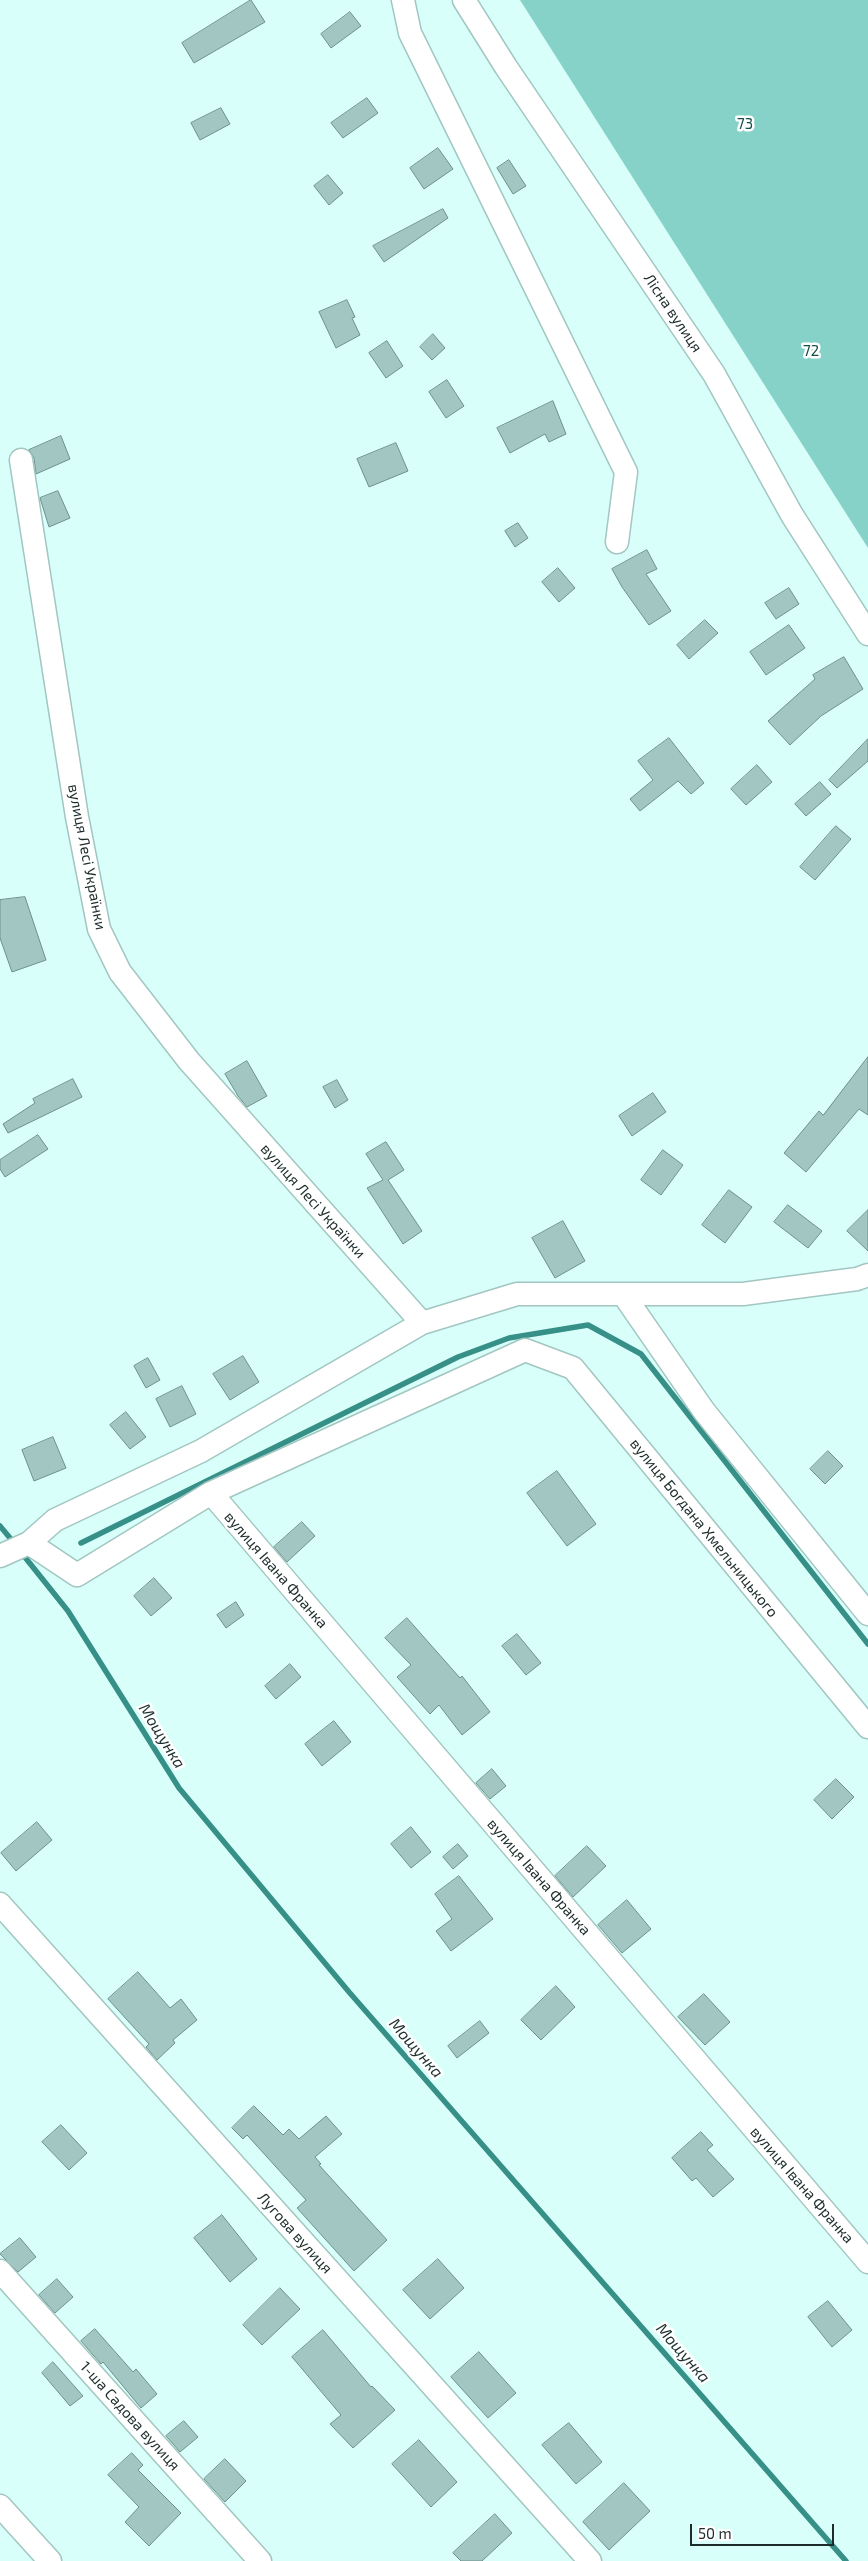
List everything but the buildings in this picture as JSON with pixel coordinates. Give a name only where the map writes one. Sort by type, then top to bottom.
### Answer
[{"type":"street","points":[[403,0],[410,33],[626,472],[617,542]]},
{"type":"street","name":"Лісна вулиця","points":[[464,0],[506,67],[714,374],[792,515],[868,634]]},
{"type":"street","name":"вулиця Лесі Українки","points":[[21,460],[77,817],[99,929],[120,972],[189,1061],[422,1322]]},
{"type":"street","points":[[2,1555],[29,1543],[55,1520],[201,1451],[422,1322],[517,1294],[743,1294],[857,1279],[868,1275]]},
{"type":"street","points":[[624,1294],[704,1411],[868,1614]]},
{"type":"street","name":"вулиця Богдана Хмельницького","points":[[211,1493],[524,1350],[573,1368],[868,1727]]},
{"type":"street","points":[[29,1543],[77,1575],[211,1493]]},
{"type":"street","name":"вулиця Івана Франка","points":[[211,1493],[868,2262]]},
{"type":"street","name":"Лугова вулиця","points":[[0,1904],[590,2561]]},
{"type":"street","name":"1-ша Садова вулиця","points":[[0,2271],[260,2561]]},
{"type":"street","points":[[0,2506],[50,2561]]},
{"type":"green space","name":"73","points":[[520,0],[868,0],[868,548]]},
{"type":"waterway","points":[[81,1543],[458,1357],[509,1338],[588,1325],[641,1354],[868,1644]]},
{"type":"waterway","name":"Мощунка","points":[[0,1526],[15,1544]]},
{"type":"waterway","name":"Мощунка","points":[[20,1551],[68,1611],[179,1788],[349,1992],[846,2561]]},
{"type":"park label","name":"72","points":[[811,351]]}]
